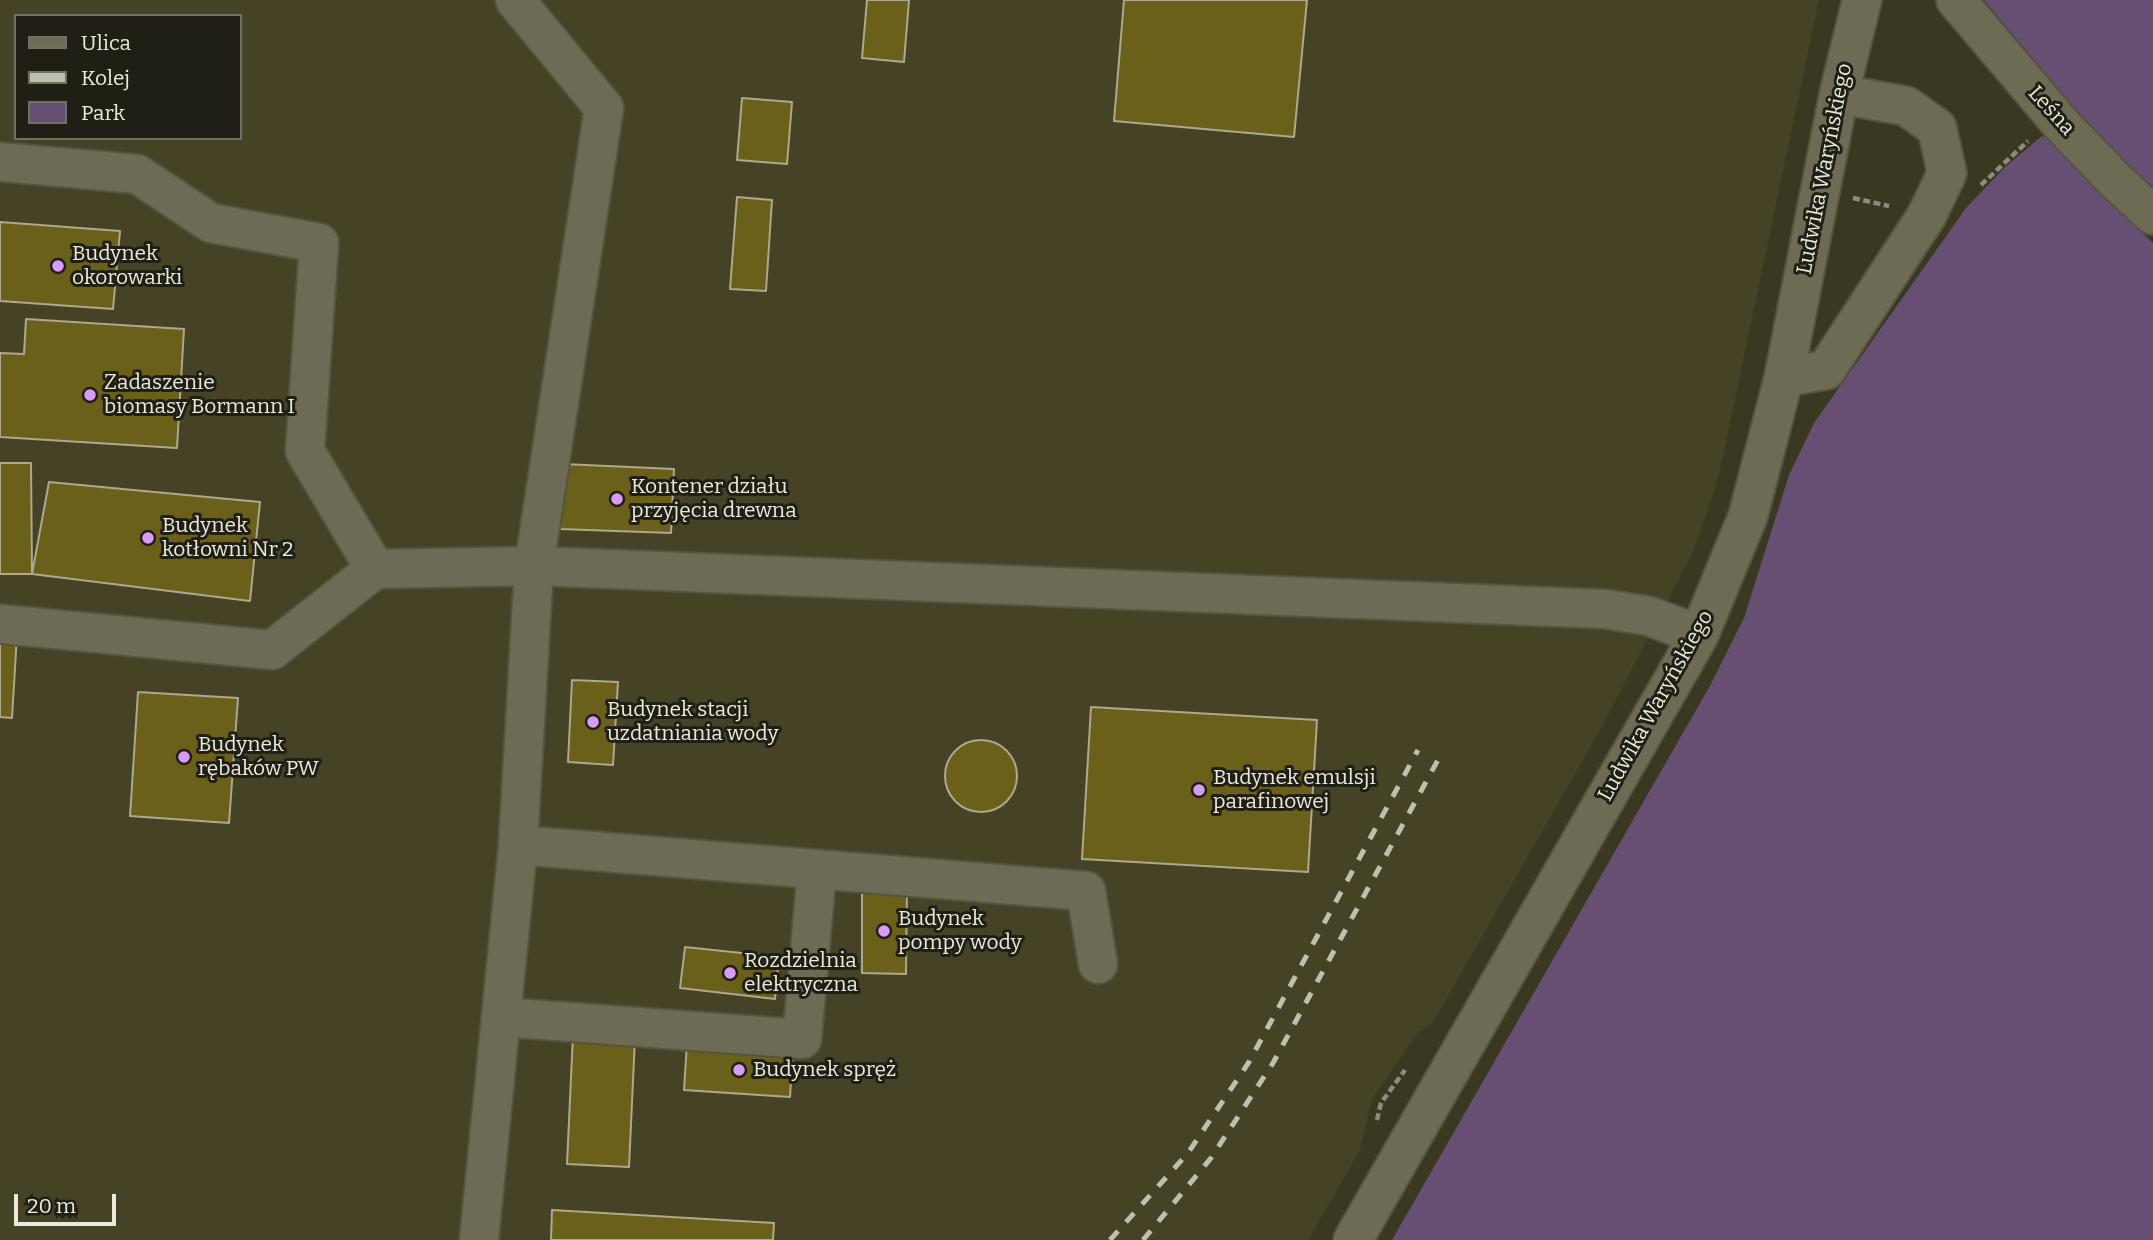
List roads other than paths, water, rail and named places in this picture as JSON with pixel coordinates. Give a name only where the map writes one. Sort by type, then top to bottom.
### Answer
[{"type":"street","points":[[479,1240],[518,845],[534,566],[604,108],[515,0]]},
{"type":"street","name":"Ludwika Waryńskiego","points":[[1353,1240],[1699,635],[1748,516],[1784,377],[1819,190],[1862,0]]},
{"type":"street","name":"Leśna","points":[[1956,0],[2062,125],[2153,215]]},
{"type":"street","points":[[1784,377],[1826,370],[1927,215],[1947,173],[1937,128],[1906,106],[1839,94]]},
{"type":"street","points":[[0,162],[137,174],[211,223],[319,243],[304,450],[375,569]]},
{"type":"street","points":[[0,624],[272,650],[375,569],[534,566],[1605,608],[1649,616],[1699,635]]},
{"type":"street","points":[[518,845],[1086,891],[1098,964]]},
{"type":"street","points":[[501,1017],[802,1039],[817,870]]},
{"type":"railway","points":[[1110,1240],[1188,1153],[1249,1062],[1418,750]]},
{"type":"railway","points":[[1143,1240],[1211,1158],[1273,1063],[1439,758]]},
{"type":"place","name":"Budynek okorowarki","points":[[58,266]]},
{"type":"place","name":"Zadaszenie biomasy Bormann I","points":[[90,395]]},
{"type":"place","name":"Kontener działu przyjęcia drewna","points":[[617,499]]},
{"type":"place","name":"Budynek kotłowni Nr 2","points":[[148,538]]},
{"type":"place","name":"Budynek stacji uzdatniania wody","points":[[593,722]]},
{"type":"place","name":"Budynek rębaków PW","points":[[184,757]]},
{"type":"place","name":"Budynek emulsji parafinowej","points":[[1199,790]]},
{"type":"place","name":"Budynek pompy wody","points":[[884,931]]},
{"type":"place","name":"Rozdzielnia elektryczna","points":[[730,973]]},
{"type":"place","name":"Budynek spręż","points":[[739,1070]]}]
